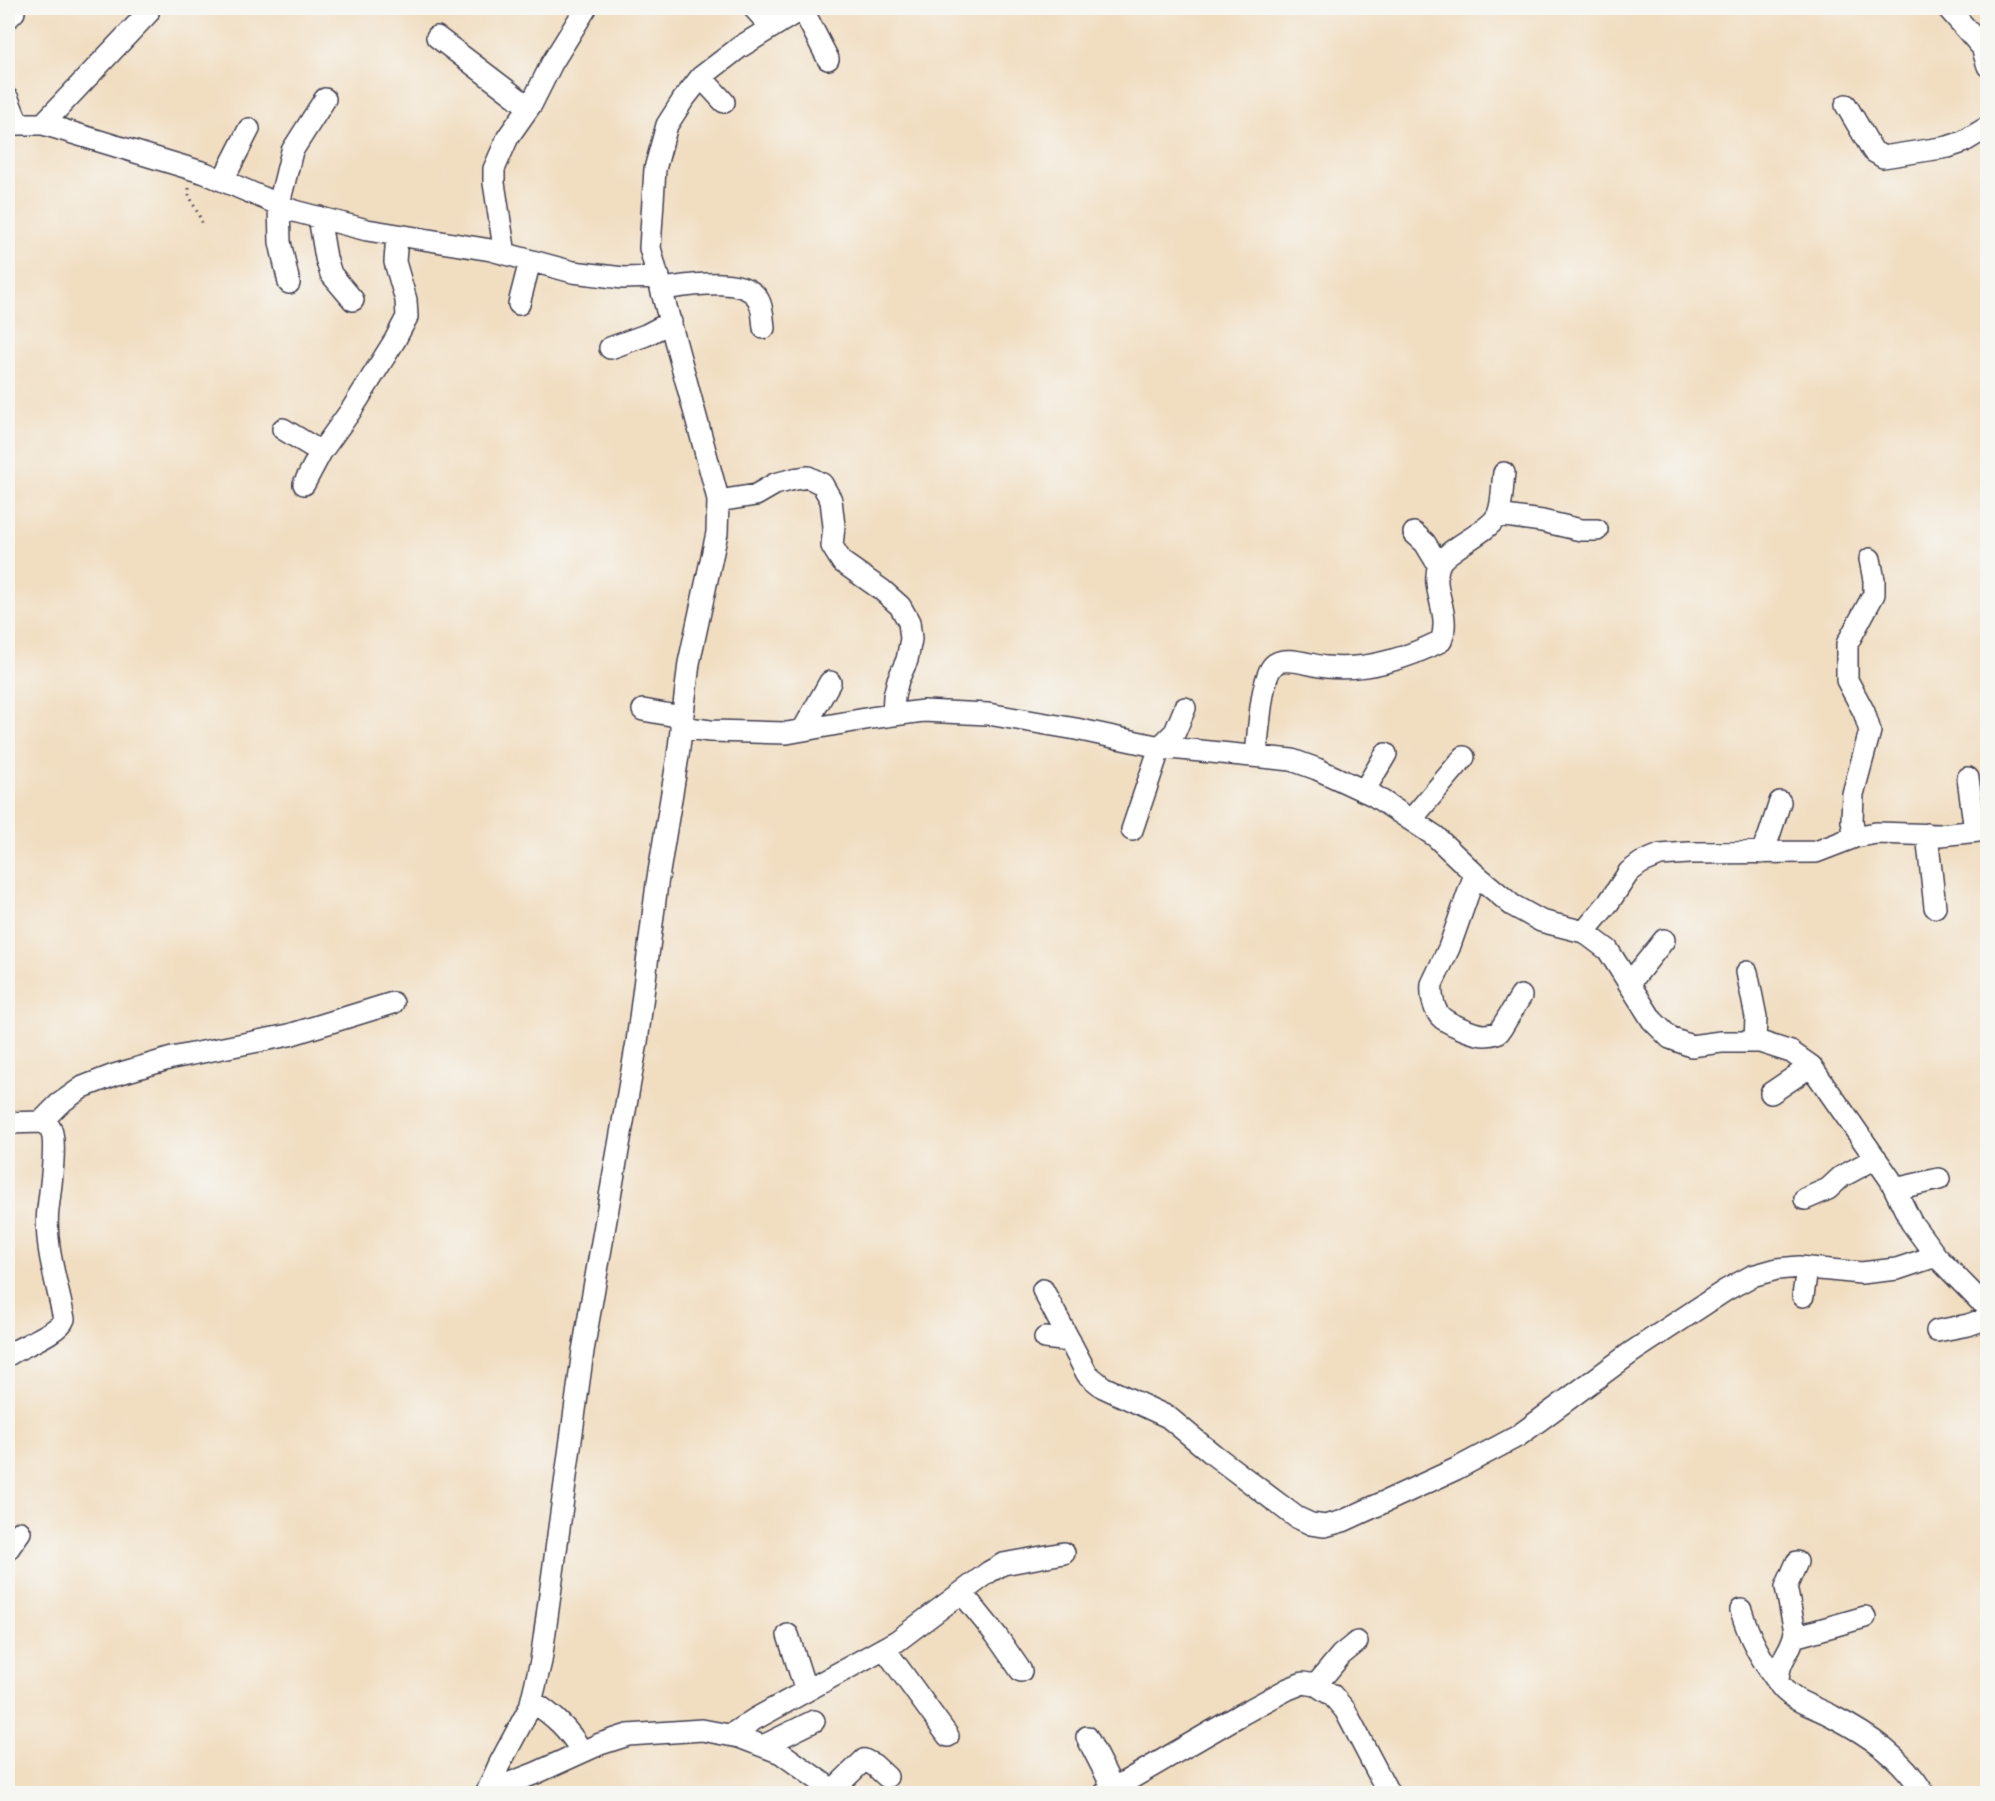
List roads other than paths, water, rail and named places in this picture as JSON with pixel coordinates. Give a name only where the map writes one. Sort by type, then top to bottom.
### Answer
[{"type":"street","points":[[505,254],[494,169],[508,137],[529,107],[562,45],[586,8]]},
{"type":"street","points":[[754,8],[771,27]]},
{"type":"street","points":[[486,1793],[532,1701],[541,1660],[583,1351],[637,1042],[689,663],[717,533],[717,496],[650,248],[656,169],[667,125],[701,77],[771,27],[802,8],[828,59]]},
{"type":"street","points":[[1948,8],[1982,47],[1988,66]]},
{"type":"street","points":[[44,124],[147,13]]},
{"type":"street","points":[[437,38],[529,107]]},
{"type":"street","points":[[701,77],[724,102]]},
{"type":"street","points":[[8,99],[13,126],[44,124],[193,169],[294,211],[368,230],[491,250],[583,273],[660,283],[743,286],[755,294],[760,303],[764,328]]},
{"type":"street","points":[[289,283],[280,242],[279,204],[292,150],[325,99]]},
{"type":"street","points":[[1846,105],[1873,151],[1883,157],[1948,147],[1963,142],[1988,127]]},
{"type":"street","points":[[223,180],[249,129]]},
{"type":"street","points":[[319,217],[331,274],[353,300]]},
{"type":"street","points":[[304,484],[321,452],[352,409],[407,317],[406,300],[395,262],[397,235]]},
{"type":"street","points":[[519,304],[530,261]]},
{"type":"street","points":[[610,348],[646,335],[671,322]]},
{"type":"street","points":[[283,429],[321,452]]},
{"type":"street","points":[[1256,756],[1265,684],[1272,666],[1281,661],[1350,668],[1386,663],[1441,641],[1446,630],[1438,592],[1439,566],[1442,559],[1479,534],[1498,515],[1504,473]]},
{"type":"street","points":[[717,496],[756,495],[774,484],[808,477],[822,483],[831,500],[834,526],[832,546],[842,561],[900,606],[909,622],[911,639],[907,660],[894,696],[893,715]]},
{"type":"street","points":[[1498,515],[1542,521],[1581,530],[1597,530]]},
{"type":"street","points":[[1414,533],[1425,543],[1439,566]]},
{"type":"street","points":[[1855,837],[1852,821],[1853,794],[1870,731],[1864,712],[1848,680],[1847,644],[1874,594],[1870,559]]},
{"type":"street","points":[[803,730],[830,682]]},
{"type":"street","points":[[1132,830],[1160,747],[1175,732],[1185,708]]},
{"type":"street","points":[[643,710],[710,730],[787,733],[923,711],[988,714],[1076,729],[1160,747],[1292,760],[1317,769],[1365,791],[1435,836],[1512,905],[1541,921],[1584,932],[1608,950],[1652,1020],[1670,1038],[1691,1046],[1721,1042],[1755,1042],[1791,1052],[1811,1066],[1876,1158],[1911,1222],[1936,1256],[1988,1309]]},
{"type":"street","points":[[1365,791],[1386,754]]},
{"type":"street","points":[[1411,820],[1464,757]]},
{"type":"street","points":[[1584,932],[1609,902],[1629,872],[1641,863],[1660,855],[1816,852],[1855,837],[1876,833],[1928,834],[1981,830],[1968,778]]},
{"type":"street","points":[[1761,853],[1780,802]]},
{"type":"street","points":[[1928,834],[1935,907]]},
{"type":"street","points":[[1475,874],[1449,948],[1432,984],[1435,1006],[1441,1017],[1473,1033],[1486,1035],[1501,1029],[1521,996]]},
{"type":"street","points":[[1629,984],[1664,940]]},
{"type":"street","points":[[1747,972],[1756,1017],[1755,1042]]},
{"type":"street","points":[[41,1122],[59,1104],[82,1087],[114,1075],[172,1058],[290,1035],[393,1003]]},
{"type":"street","points":[[1771,1093],[1811,1066]]},
{"type":"street","points":[[8,1123],[41,1122],[48,1124],[54,1140],[52,1180],[47,1212],[47,1241],[64,1319],[63,1323],[55,1329],[8,1355]]},
{"type":"street","points":[[1805,1199],[1828,1189],[1842,1177],[1876,1158]]},
{"type":"street","points":[[1895,1189],[1939,1179]]},
{"type":"street","points":[[1043,1290],[1087,1374],[1103,1387],[1168,1417],[1296,1518],[1325,1526],[1377,1507],[1518,1436],[1632,1352],[1717,1296],[1752,1276],[1777,1269],[1799,1267],[1861,1273],[1897,1269],[1936,1256]]},
{"type":"street","points":[[1803,1296],[1807,1268]]},
{"type":"street","points":[[1937,1331],[1968,1325],[1988,1318]]},
{"type":"street","points":[[1045,1338],[1070,1341]]},
{"type":"street","points":[[8,1549],[20,1532]]},
{"type":"street","points":[[730,1736],[755,1719],[897,1641],[1003,1564],[1064,1553]]},
{"type":"street","points":[[1778,1682],[1780,1662],[1795,1631],[1786,1587],[1797,1562]]},
{"type":"street","points":[[962,1593],[1021,1671]]},
{"type":"street","points":[[1741,1610],[1748,1634],[1756,1649],[1786,1693],[1840,1720],[1896,1757],[1916,1780],[1924,1794]]},
{"type":"street","points":[[1794,1637],[1865,1617]]},
{"type":"street","points":[[788,1635],[806,1691]]},
{"type":"street","points":[[1316,1685],[1341,1656],[1357,1642]]},
{"type":"street","points":[[884,1648],[948,1736]]},
{"type":"street","points":[[1087,1737],[1111,1792],[1288,1689],[1303,1683],[1316,1685],[1332,1695],[1345,1710],[1389,1794]]},
{"type":"street","points":[[532,1701],[556,1719],[572,1735],[582,1752]]},
{"type":"street","points":[[763,1746],[813,1721]]},
{"type":"street","points":[[486,1793],[600,1744],[628,1735],[702,1730],[730,1736],[781,1753],[836,1792],[864,1760],[887,1777]]}]
